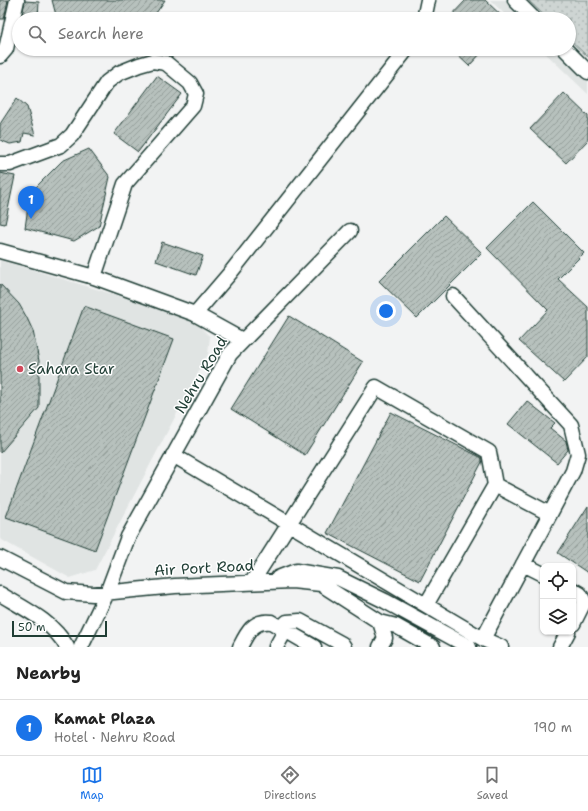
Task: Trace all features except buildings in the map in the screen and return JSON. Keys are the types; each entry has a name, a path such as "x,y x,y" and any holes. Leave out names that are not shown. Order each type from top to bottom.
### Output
{"street":[{"path":"14,12 17,0"},
{"path":"425,12 428,0"},
{"path":"515,0 527,12"},
{"path":"0,56 6,49 12,22"},
{"path":"195,314 236,266 401,56"},
{"path":"572,56 588,72"},
{"path":"0,164 10,164 61,145 72,135 107,82 119,73 153,61 166,62 190,83 196,94 193,106 124,184 94,277"},
{"path":"242,340 350,231"},
{"name":"Nehru Road","path":"0,252 94,277 195,314 242,340 230,354 128,537 107,593 81,647"},
{"path":"453,296 571,425 583,459 572,471 482,639"},
{"path":"252,582 376,387 489,452 495,485 426,605"},
{"path":"173,455 482,639 501,647"},
{"path":"495,485 550,514"},
{"name":"Air Port Road","path":"0,558 66,592 93,594 174,586 252,582 292,581 321,584 380,622 396,626 419,644 433,647"},
{"path":"523,564 540,572"},
{"path":"268,582 296,571 338,578 385,600 469,647"},
{"path":"576,592 580,594 584,602 576,618"},
{"path":"0,594 40,617 62,644"},
{"path":"276,647 288,622 300,621 342,644 344,647"},
{"path":"240,647 249,630 259,623 271,622 314,647"},
{"path":"380,622 385,638 380,647"},
{"path":"560,647 566,635"}],"shaded area":[{"path":"490,0 588,0 588,94 548,56 576,56 576,12 503,12"},
{"path":"528,0 588,0 588,57 576,46 576,12 541,12"},
{"path":"0,260 192,318 210,337 208,354 95,570 70,578 0,539"}],"place":[{"name":"Kamat Plaza","path":"31,219"},
{"name":"Sahara Star","path":"20,369"}]}
